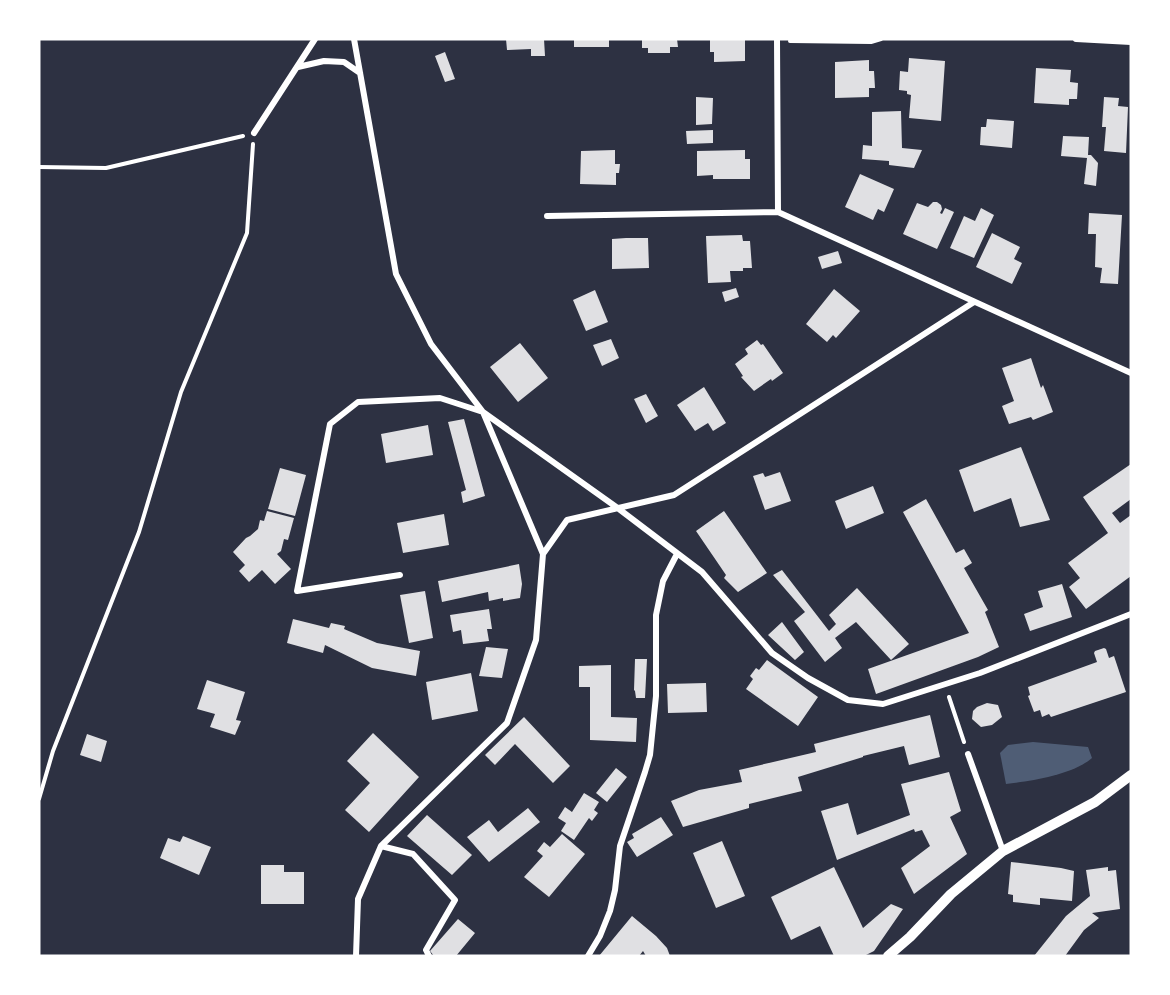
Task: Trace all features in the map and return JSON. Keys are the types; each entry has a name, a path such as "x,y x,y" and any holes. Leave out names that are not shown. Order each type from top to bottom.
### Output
{"street":[{"path":"254,133 315,39"},
{"path":"354,39 396,274 431,344 483,412 543,554 536,640 507,723 381,846 358,899 356,956"},
{"path":"1076,39 1131,42"},
{"path":"777,40 778,212"},
{"path":"297,67 324,61 344,62 360,73"},
{"path":"547,216 778,212 1131,374"},
{"path":"543,554 567,520 674,495 975,302"},
{"path":"400,575 297,591 330,424 358,402 440,398 483,412 619,509 702,572 772,653 808,678 848,700 883,704 980,673 1131,614"},
{"path":"588,956 600,936 609,911 615,890 620,846 650,755 656,696 656,615 663,581 677,554"},
{"path":"968,754 1003,851"},
{"path":"888,956 910,937 951,894 1003,851 1095,802 1131,775"},
{"path":"381,846 413,854 455,900 426,950 429,956"}],"path":[{"path":"777,40 871,42 881,39"},
{"path":"39,167 106,168 254,133 247,233 181,392 139,532 53,751 39,799"},
{"path":"945,684 968,754"}],"water":[{"path":"1033,742 1088,747 1092,758 1063,773 1006,784 1000,753 1008,745"}],"building":[{"path":"506,39 544,39 545,56 531,56 531,49 507,50"},
{"path":"574,39 609,39 609,47 574,47"},
{"path":"642,39 677,39 678,47 670,47 670,53 648,53 648,48 642,48"},
{"path":"710,39 745,39 745,61 714,62 714,52 710,52"},
{"path":"445,52 455,79 445,82 435,56"},
{"path":"909,58 945,61 941,121 909,118 911,95 907,94 907,91 899,90 900,71 908,72"},
{"path":"869,60 869,71 874,71 875,88 869,88 869,97 835,98 835,62"},
{"path":"1036,68 1071,70 1070,82 1078,83 1077,99 1069,99 1069,105 1034,103"},
{"path":"696,97 713,98 712,124 696,125"},
{"path":"1104,97 1119,98 1118,106 1128,107 1126,153 1104,151 1106,127 1102,127"},
{"path":"901,111 902,148 922,150 914,168 889,165 889,161 862,159 863,145 872,146 872,112"},
{"path":"987,119 1014,121 1012,148 980,145 981,127 986,127"},
{"path":"713,130 713,143 687,144 686,131"},
{"path":"1063,136 1089,137 1088,155 1091,155 1098,163 1096,186 1084,184 1087,158 1061,156"},
{"path":"615,150 615,164 620,164 619,173 616,173 616,185 580,184 581,151"},
{"path":"745,150 745,159 750,159 750,179 713,179 713,175 697,176 697,151"},
{"path":"860,174 894,189 884,212 878,209 873,220 845,207"},
{"path":"933,202 941,205 940,213 942,214 945,208 954,212 937,249 903,234 917,203 928,207"},
{"path":"981,208 994,215 974,258 950,248 964,216 975,221"},
{"path":"1089,213 1122,215 1118,284 1100,283 1102,268 1095,267 1096,234 1088,234"},
{"path":"992,233 1020,247 1014,259 1022,263 1012,284 976,267"},
{"path":"742,235 743,241 750,241 752,268 730,271 731,282 708,283 706,236"},
{"path":"648,238 649,268 612,269 612,239"},
{"path":"838,251 842,263 822,269 818,257"},
{"path":"736,288 739,297 725,302 722,292"},
{"path":"834,289 860,311 836,338 833,335 827,342 806,324"},
{"path":"595,290 608,322 586,331 573,300"},
{"path":"611,339 619,358 602,366 593,345"},
{"path":"757,340 761,345 763,344 783,373 754,391 741,377 743,376 735,364 748,354 745,349"},
{"path":"520,343 548,378 518,402 490,367"},
{"path":"1031,358 1041,388 1043,385 1053,412 1033,420 1031,417 1009,424 1002,406 1014,401 1002,368"},
{"path":"704,387 726,423 713,431 708,423 695,431 677,405"},
{"path":"646,394 658,416 646,423 634,399"},
{"path":"464,419 485,496 463,503 461,492 466,490 448,422"},
{"path":"428,425 433,455 386,463 381,434"},
{"path":"1021,447 1050,520 1020,527 1011,498 974,512 959,470"},
{"path":"1131,464 1131,499 1112,513 1120,523 1131,515 1131,576 1086,609 1069,587 1080,578 1068,563 1108,533 1083,497"},
{"path":"280,468 306,475 295,516 268,509"},
{"path":"780,472 791,501 765,510 753,476 763,473 765,477"},
{"path":"873,486 884,513 846,529 835,501"},
{"path":"926,499 956,553 964,549 972,563 964,568 988,610 985,612 999,647 978,657 876,694 868,669 969,633 903,512"},
{"path":"267,511 294,518 288,540 284,539 281,551 277,554 291,569 275,584 262,570 249,582 239,571 245,565 233,552 258,529 260,520 264,521"},
{"path":"724,511 767,573 738,592 724,578 726,575 696,531"},
{"path":"444,514 449,545 403,553 397,523"},
{"path":"519,564 522,584 520,598 489,601 488,592 442,602 438,581"},
{"path":"782,570 829,631 836,624 829,615 857,588 909,644 891,660 856,622 835,638 842,648 825,662 794,621 805,612 773,575"},
{"path":"1062,584 1072,617 1030,631 1024,614 1043,607 1038,591"},
{"path":"425,591 433,638 409,643 400,595"},
{"path":"489,609 492,629 487,629 489,641 463,644 461,630 453,632 450,615"},
{"path":"293,619 329,628 331,623 345,626 344,629 377,643 420,651 416,676 372,668 325,645 323,653 287,643"},
{"path":"782,622 804,652 795,660 768,635"},
{"path":"486,647 508,649 502,678 479,676"},
{"path":"1104,648 1109,658 1114,656 1126,692 1051,717 1049,714 1042,717 1040,710 1034,712 1028,696 1030,695 1028,687 1097,662 1095,651"},
{"path":"635,659 647,659 645,698 636,698"},
{"path":"767,660 818,697 798,726 746,689 753,679 750,676"},
{"path":"611,665 611,717 637,718 636,742 590,740 590,687 579,687 579,666"},
{"path":"471,673 478,711 432,720 426,682"},
{"path":"207,680 245,692 236,720 241,721 235,735 210,727 215,714 197,709"},
{"path":"706,683 707,712 668,713 667,684"},
{"path":"987,703 998,705 1002,717 992,725 981,727 972,719 973,711"},
{"path":"930,715 940,757 909,765 904,746 863,756 798,777 802,791 749,804 749,808 683,827 671,801 699,790 742,782 739,770 816,752 814,744"},
{"path":"524,717 570,766 553,783 515,744 495,765 485,755"},
{"path":"373,733 419,777 369,832 345,810 370,783 347,761"},
{"path":"87,734 107,741 101,762 80,755"},
{"path":"616,768 627,777 607,802 596,793"},
{"path":"949,772 961,811 950,817 967,854 914,894 901,868 930,846 922,830 915,832 914,829 837,860 821,811 848,803 857,835 910,815 901,784"},
{"path":"584,793 599,802 594,810 598,813 592,821 589,818 574,840 561,831 566,823 558,818 565,807 572,812"},
{"path":"528,808 540,822 489,862 467,837 489,820 498,832"},
{"path":"427,815 472,855 452,875 407,836"},
{"path":"661,817 673,835 637,857 627,842 634,838 632,834"},
{"path":"562,834 585,854 549,897 524,877 543,856 537,851 544,842 550,847"},
{"path":"183,836 211,847 199,875 160,858 168,838 180,842"},
{"path":"722,841 745,896 716,908 693,853"},
{"path":"1011,862 1074,871 1072,901 1040,898 1040,905 1013,902 1013,895 1008,894"},
{"path":"261,865 284,865 284,872 304,872 304,904 261,904"},
{"path":"834,867 863,928 891,904 903,909 874,951 864,956 834,956 820,926 791,940 771,897"},
{"path":"1108,867 1108,871 1116,870 1120,909 1092,913 1099,918 1084,930 1065,956 1034,956 1066,916 1090,896 1086,870"},
{"path":"632,916 656,936 667,948 670,956 646,956 643,951 639,956 599,956"},
{"path":"458,919 475,933 456,956 434,956 430,951"}]}
